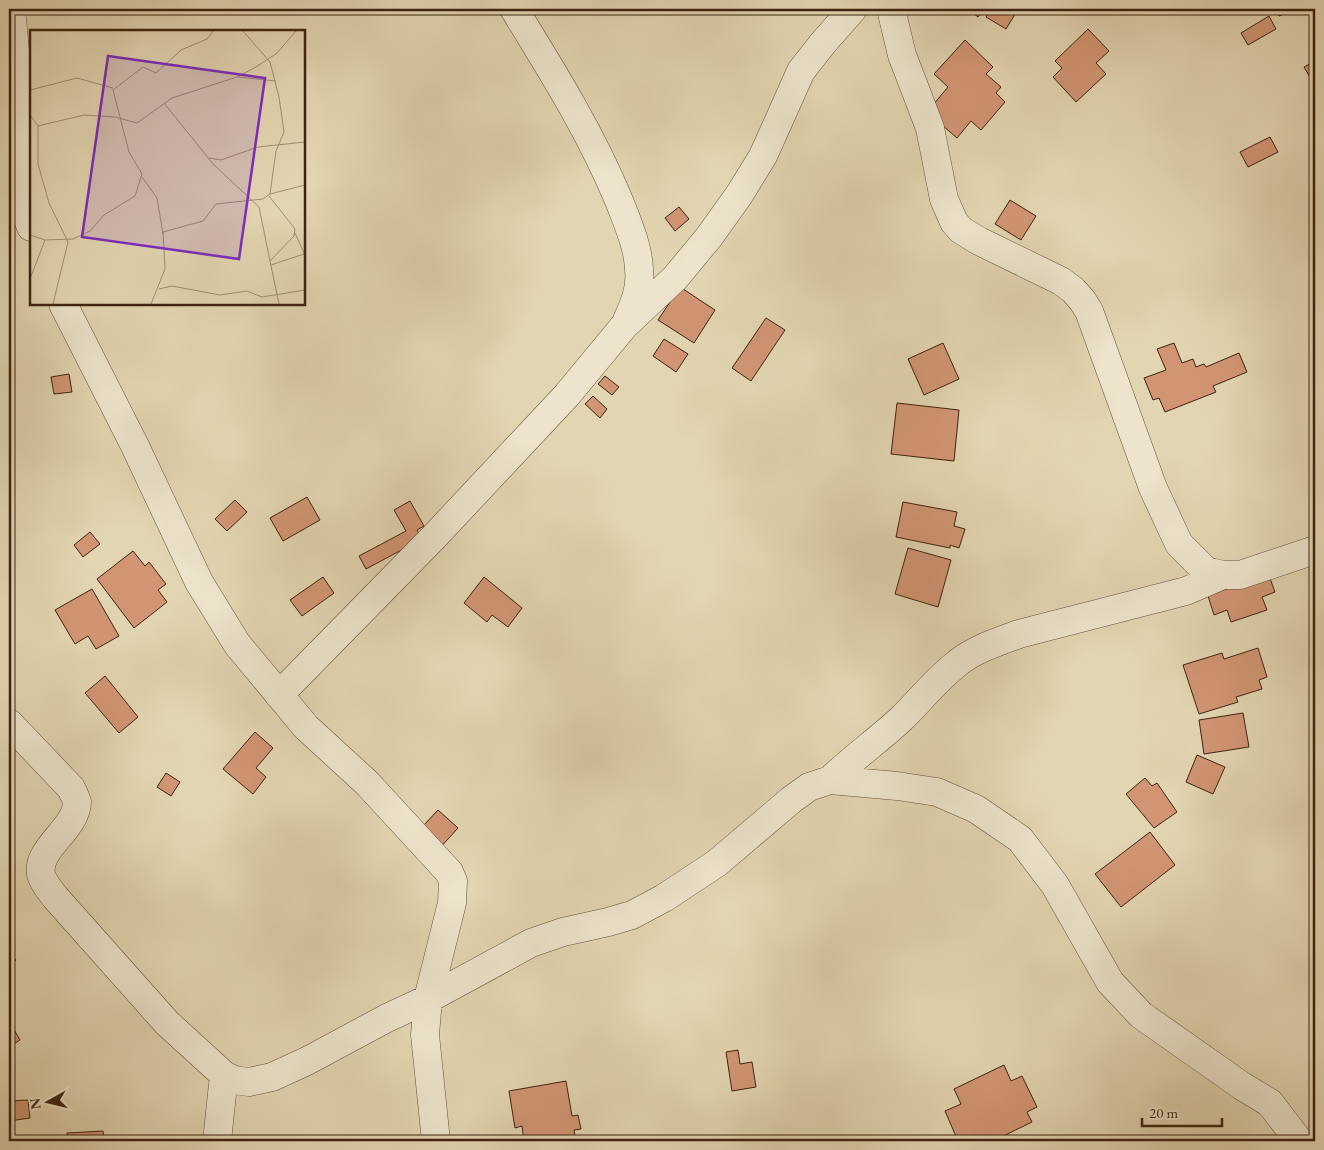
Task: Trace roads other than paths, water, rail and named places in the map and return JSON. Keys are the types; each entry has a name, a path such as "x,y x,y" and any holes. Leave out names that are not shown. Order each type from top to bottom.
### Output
{"street":[{"path":"11,9 20,119 14,190 30,225"},
{"path":"514,9 573,105 612,185 631,232 639,267 639,285 636,301 624,326"},
{"path":"279,695 433,538 566,395 624,326 675,278 709,237 763,156 801,71 853,9"},
{"path":"891,9 902,55 930,128 944,199 954,222 961,230 979,241 1061,282 1074,290 1082,300 1089,311 1105,352 1153,488 1179,544 1206,571 1222,575 1240,575 1315,550"},
{"path":"64,305 135,446 199,582 237,644 306,727 368,784 449,872 453,881 452,903 428,999 425,1035 436,1141"},
{"path":"830,780 900,720 953,666 968,656 1019,634 1186,592 1222,575"},
{"path":"9,723 71,788 77,802 74,815 42,860 40,873 44,882 55,897 167,1022 224,1075 234,1080 249,1082 272,1077 307,1061 387,1018 428,999 531,943 563,932 632,915 664,898 716,864 809,787 830,780 897,786 937,792 976,809 1020,839 1055,885 1110,982 1141,1015 1242,1086 1270,1103 1299,1141"},
{"path":"217,1141 224,1075"}]}
